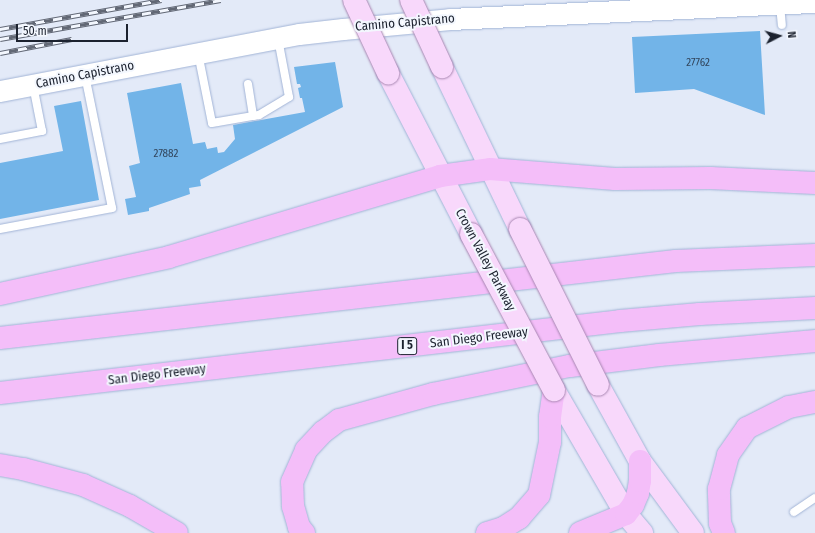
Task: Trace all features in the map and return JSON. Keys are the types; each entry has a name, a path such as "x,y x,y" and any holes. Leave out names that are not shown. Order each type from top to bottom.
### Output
{"highway":[{"path":"0,294 169,257 440,176 490,170 615,179 710,178 815,183"},
{"path":"0,338 668,262 815,254"},
{"name":"San Diego Freeway","path":"0,393 620,321 700,314 815,308"},
{"path":"304,533 299,527 293,506 292,482 306,450 323,432 339,420 433,394 570,366 659,355 815,341"},
{"path":"487,533 503,528 519,518 539,495 550,442 550,417 554,390"},
{"path":"724,533 720,523 719,489 728,455 747,428 789,407 815,402"},
{"path":"580,533 626,514 633,506 638,494 640,481 640,461"},
{"path":"0,465 23,469 83,485 130,506 177,533"}],"main road":[{"name":"Crown Valley Parkway","path":"354,0 388,73 440,176 554,390 626,514 642,533"},
{"path":"411,0 490,170 598,385 640,461 693,533"}],"street":[{"name":"Camino Capistrano","path":"0,91 278,38 343,29 450,19 815,2"}],"lane":[{"path":"780,3 782,25"},
{"path":"198,54 212,123 259,115 289,97 278,38"},
{"path":"0,229 112,208 85,75"},
{"path":"248,84 253,116"},
{"path":"0,139 42,131 33,85"},
{"path":"794,512 815,498"}],"building":[{"path":"760,31 765,115 694,89 635,93 632,37"},
{"path":"335,62 343,107 200,180 201,186 189,188 190,194 149,208 149,211 128,215 125,199 136,197 129,166 140,163 127,93 181,83 193,144 205,142 207,149 217,147 218,153 224,152 235,139 233,125 305,112 298,88 301,87 300,84 297,84 294,67"},
{"path":"81,101 99,200 0,219 0,163 63,151 54,106"}],"railway":[{"path":"0,29 161,0"},
{"path":"0,39 221,0"},
{"path":"0,53 72,39"}]}
